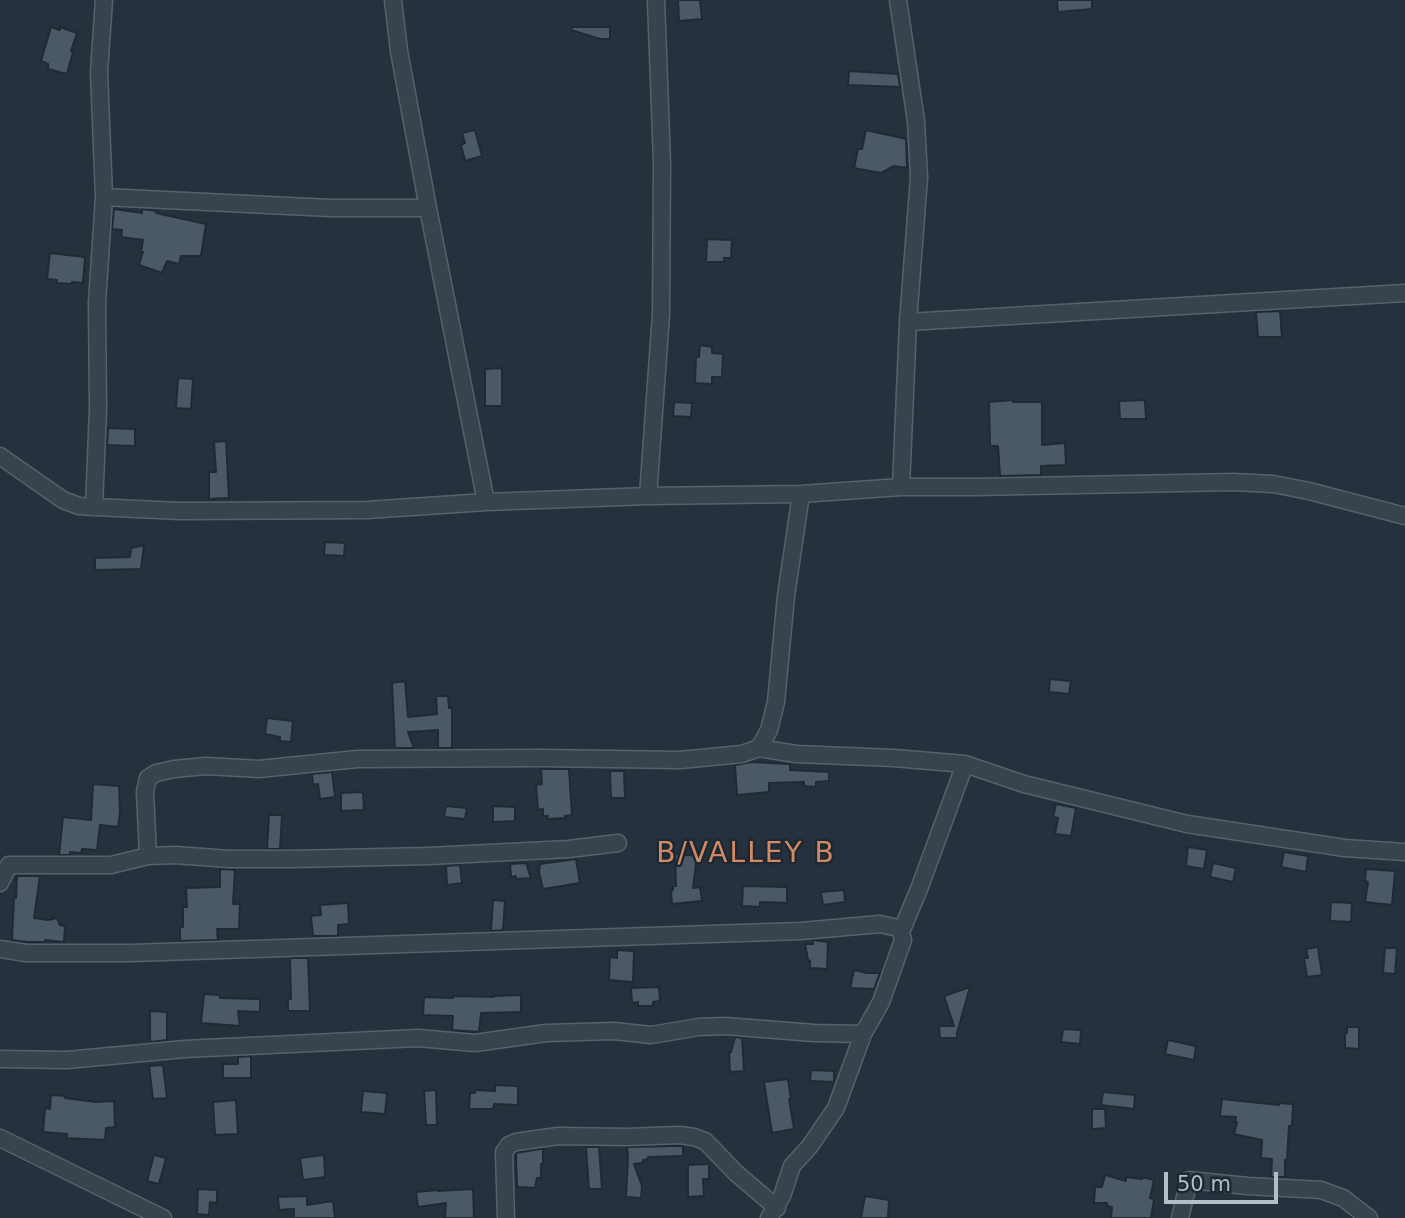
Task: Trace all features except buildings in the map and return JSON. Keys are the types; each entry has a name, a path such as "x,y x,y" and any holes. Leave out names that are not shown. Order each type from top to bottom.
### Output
{"street":[{"path":"94,507 98,409 97,303 104,197 99,72 104,0"},
{"path":"393,0 399,51 428,208 486,502"},
{"path":"648,496 661,314 662,163 656,0"},
{"path":"898,0 916,121 919,177 908,322 901,487"},
{"path":"104,197 330,208 428,208"},
{"path":"908,322 1405,293"},
{"path":"0,456 63,500 79,506 180,511 367,510 486,502 801,494 901,487 1233,482 1273,484 1309,491 1405,516"},
{"path":"758,748 769,730 776,702 786,596 801,494"},
{"path":"148,856 145,792 148,778 174,768 206,766 259,769 357,759 680,760 742,754 758,748 796,754 965,764 1024,784 1187,824 1345,848 1405,852"},
{"path":"901,932 965,764"},
{"path":"0,883 5,862 111,865 148,856 175,855 229,859 429,856 569,849 618,843"},
{"path":"0,949 26,953 131,953 801,931 880,924 898,928 901,932 903,940 881,1002 863,1034 836,1108 810,1146 792,1166 787,1184 773,1213 705,1141 694,1137 558,1136 516,1142 509,1145 504,1152 506,1218"},
{"path":"0,1059 67,1060 185,1049 418,1038 475,1043 546,1033 614,1031 652,1035 699,1027 726,1026 863,1034"},
{"path":"0,1138 163,1218"},
{"path":"1180,1218 1189,1180 1321,1191 1343,1198 1369,1218"}],"district":[{"name":"B/VALLEY B","path":"746,855"}]}
